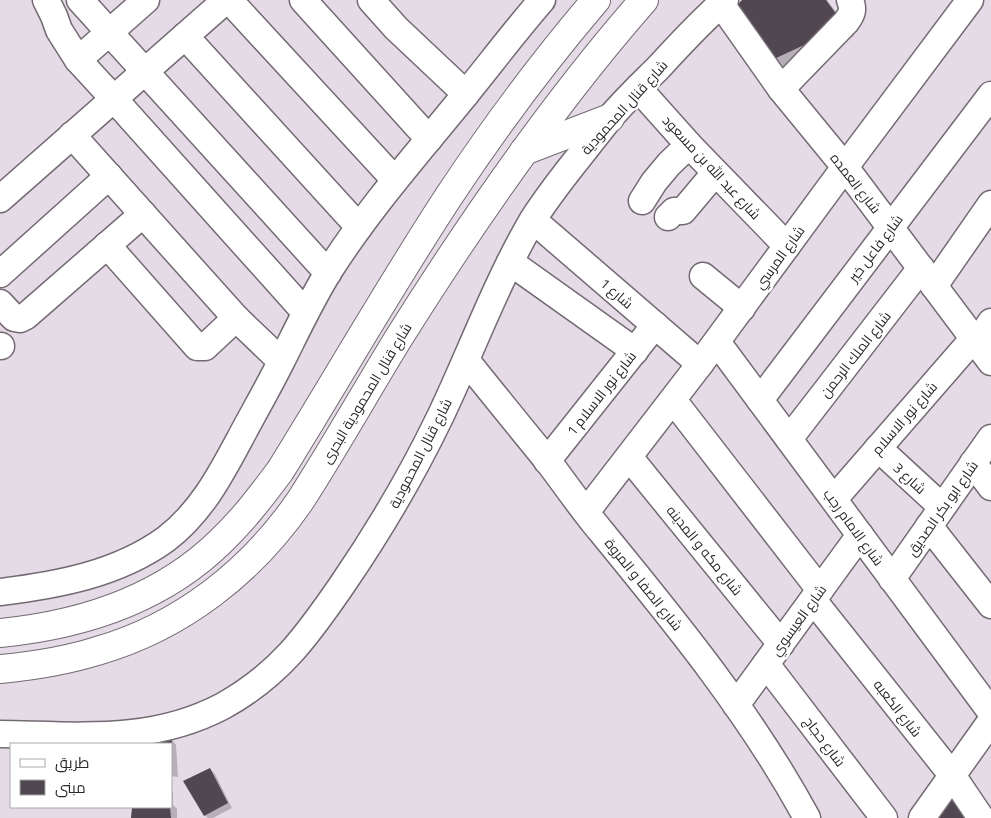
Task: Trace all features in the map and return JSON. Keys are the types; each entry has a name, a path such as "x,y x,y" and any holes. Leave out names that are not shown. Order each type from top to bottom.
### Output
{"main road":[{"path":"0,633 30,630 99,614 152,592 199,560 240,521 261,497 280,470 450,195 519,96 596,0"},
{"name":"شارع قنال المحمودية البحرى","path":"0,669 77,657 118,644 168,622 205,599 226,583 277,533 300,501 453,253 567,92 644,0"},
{"path":"524,152 610,118"}],"street":[{"path":"80,0 328,274"},
{"path":"78,60 146,0"},
{"path":"0,199 226,0"},
{"path":"230,0 395,180"},
{"path":"303,0 429,139"},
{"path":"0,592 51,585 80,578 129,561 148,551 166,538 198,508 224,468 305,312 359,227 542,0"},
{"path":"781,89 846,22 851,15 852,6 850,0"},
{"name":"شارع المرسي","path":"586,512 717,342 970,0"},
{"path":"375,2 396,28 466,94"},
{"name":"شارع العمده","path":"723,2 781,89 845,167 928,277 983,341"},
{"name":"شارع قنال المحمودية","path":"0,734 111,736 156,730 179,724 221,707 243,694 282,663 315,624 351,573 413,471 440,418 510,262 533,220 554,188 610,118 723,2"},
{"path":"57,5 59,30 78,60 305,312"},
{"path":"185,36 359,227"},
{"name":"شارع عبد الله بن مسعود","path":"638,88 688,145 787,246"},
{"name":"شارع فاعل خير","path":"760,400 991,95"},
{"path":"72,135 236,318 281,361"},
{"path":"642,201 654,182 688,145"},
{"path":"668,217 674,211 683,211 715,173"},
{"path":"0,274 109,176"},
{"name":"شارع الملك الرحمن","path":"789,440 991,204"},
{"path":"7,310 20,319 26,316 142,214"},
{"name":"شارع 1","path":"533,220 700,364"},
{"path":"107,245 197,347 205,347 236,318"},
{"path":"510,262 635,351"},
{"path":"703,276 742,308"},
{"name":"شارع نور الاسلام 1","path":"547,461 654,325"},
{"name":"شارع نور الاسلام","path":"834,499 878,448 983,341"},
{"name":"شارع الامام رجب","path":"717,342 991,712"},
{"name":"شارع الصفا و المروة","path":"466,360 683,632 767,750 807,818"},
{"name":"شارع الكعبه","path":"673,400 952,776 980,818"},
{"name":"شارع ابو بكر الصديق","path":"892,579 991,438"},
{"name":"شارع 3","path":"878,448 936,517 991,605"},
{"name":"شارع مكه و المدينه","path":"629,457 773,654"},
{"path":"973,464 991,487"},
{"name":"شارع العيسوي","path":"736,704 860,535"},
{"name":"شارع حجاج","path":"773,654 884,818"},
{"path":"922,818 991,721"}],"building":[{"path":"742,0 826,0 845,26 774,59 731,11"},
{"path":"172,739 172,743 140,743"},
{"path":"210,768 228,803 204,816 183,781"},
{"path":"948,790 966,818 923,818"},
{"path":"132,808 170,808 171,818 131,818"}]}
